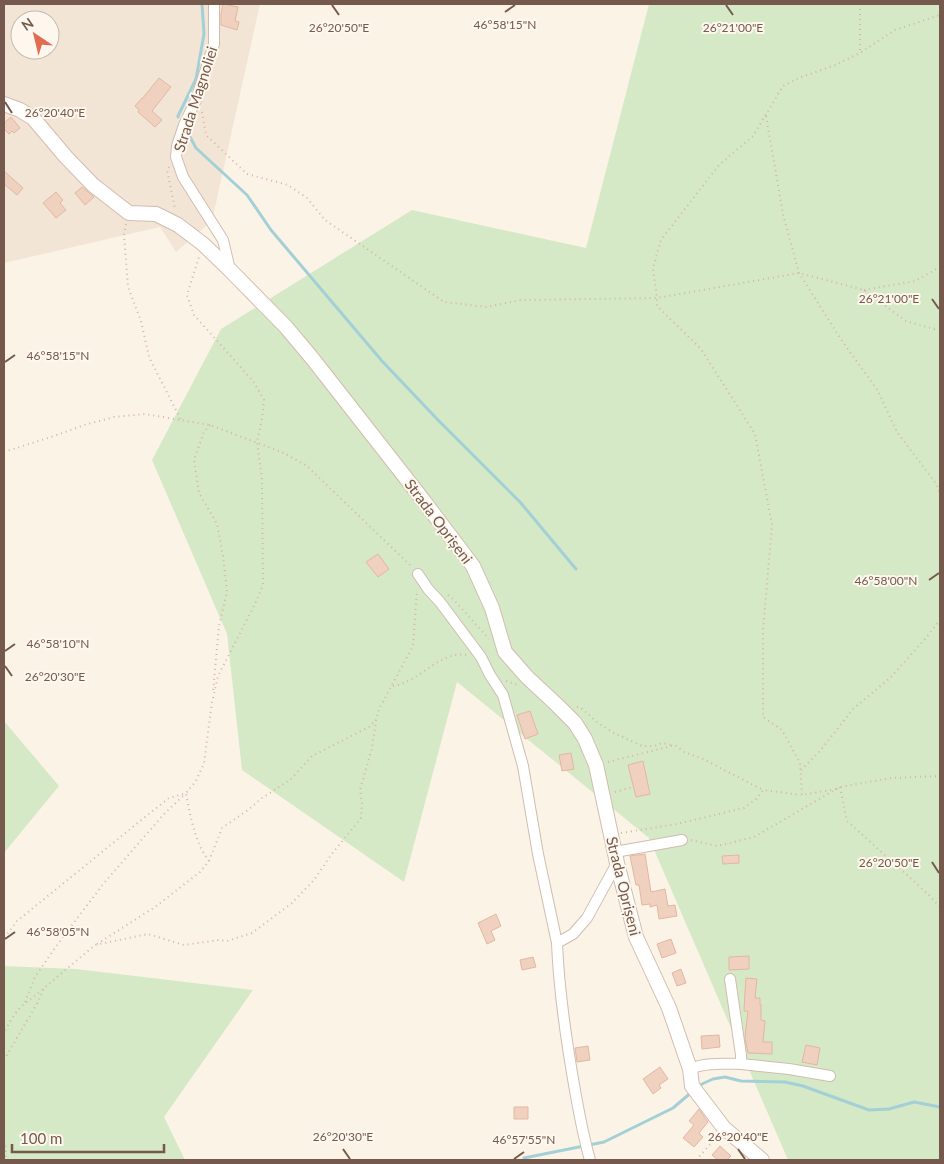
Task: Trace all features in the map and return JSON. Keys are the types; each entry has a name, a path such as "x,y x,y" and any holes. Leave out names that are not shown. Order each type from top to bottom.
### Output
{"street":[{"name":"Strada Magnoliei","path":"214,4 214,44 199,93 184,125 177,146 176,157 183,177 223,240 230,270"},
{"path":"4,104 20,110 33,118 72,164 93,185 128,213"},
{"name":"Strada Oprișeni","path":"128,213 156,214 178,225 203,244 286,326 473,566 492,608 505,652 527,677 575,722 585,739 596,765 616,858 636,937 669,1008 690,1069 695,1090 724,1128 762,1160"},
{"path":"418,574 481,657 503,695 523,766 538,854 557,943 558,968 570,1063 590,1160"},
{"path":"557,943 574,934 587,918 616,858 682,840"},
{"path":"730,979 741,1064"},
{"path":"690,1069 719,1064 741,1064 830,1076"}],"path":[{"path":"860,4 860,53"},
{"path":"802,795 800,763 782,730 763,717 763,630 772,525 754,434 701,349 657,306 653,268 661,240 719,165 753,136 783,86 860,53 895,30 940,15"},
{"path":"199,93 206,135 247,174 288,186 301,194 307,198 325,220 444,302 487,307 520,300 657,298 799,273 864,290 906,321 934,329 940,328"},
{"path":"766,116 783,214 799,273 842,341 878,391 898,432 937,485 940,495"},
{"path":"176,157 168,170 178,225"},
{"path":"128,213 124,235 128,287 141,321 149,356 182,420"},
{"path":"203,244 186,295 194,315 253,381 264,400 257,442 262,479 262,585 254,606 218,676 212,702"},
{"path":"864,290 915,282 940,267"},
{"path":"4,452 84,425 114,418 145,414 210,425 284,453 307,466 418,574 413,646 376,720 372,748 360,790 362,818 331,855 314,880 292,903 252,933 228,941 219,940 184,946 148,934 95,945"},
{"path":"4,1035 6,1027 24,1003 35,977 57,946 104,883 164,814 196,781 204,763 219,626 227,592 217,524 199,494 194,460 204,432 210,425"},
{"path":"447,594 490,640"},
{"path":"800,771 820,751 853,709 890,678 925,640 940,620"},
{"path":"393,686 402,684 424,672 442,659 460,653 481,657"},
{"path":"504,680 518,685"},
{"path":"557,704 580,707 612,732 642,746 654,746 662,743 675,745 684,752 703,759 762,790 802,795 836,789"},
{"path":"24,1003 95,945 155,907 200,872 209,861 222,828 291,779 312,756 369,727 376,720"},
{"path":"596,765 675,745"},
{"path":"682,840 692,840 717,846 754,838 840,787 892,778 940,776"},
{"path":"603,795 634,787"},
{"path":"840,787 847,820 940,907"},
{"path":"612,834 677,824 744,808 756,799 762,790"},
{"path":"186,793 192,823 204,855 209,861"},
{"path":"4,942 17,921 169,798 186,793"},
{"path":"4,1060 45,987"},
{"path":"696,1160 724,1128"},
{"path":"4,1141 6,1160"}],"shaded area":[{"path":"4,4 260,4 212,221 176,252 160,227 4,263"}],"green space":[{"path":"649,4 940,4 940,1160 788,1160 649,838 457,682 404,882 242,770 227,634 152,460 221,329 412,210 586,248"},
{"path":"4,721 59,786 4,853"},
{"path":"4,966 76,969 253,990 164,1117 185,1160 4,1160"}],"building":[{"path":"223,4 238,7 235,21 239,22 237,30 221,25"},
{"path":"159,78 171,87 152,111 162,120 155,127 138,112 139,110 135,106"},
{"path":"11,117 20,128 14,133 12,131 9,134 4,129 4,123"},
{"path":"4,171 23,188 17,195 4,184"},
{"path":"82,187 94,197 85,205 75,193"},
{"path":"56,192 63,200 60,203 66,210 56,218 43,203"},
{"path":"378,554 389,569 378,577 366,562"},
{"path":"530,711 538,734 525,739 517,715"},
{"path":"571,753 574,769 562,771 559,755"},
{"path":"643,761 650,794 636,797 628,765"},
{"path":"645,854 651,892 665,889 668,906 675,905 677,916 659,919 657,905 650,907 650,904 642,905 639,885 636,885 630,856"},
{"path":"739,855 739,863 723,864 722,856"},
{"path":"496,914 501,926 491,931 495,940 487,944 478,923"},
{"path":"671,939 676,953 662,958 657,944"},
{"path":"749,956 749,969 729,970 729,957"},
{"path":"533,957 536,967 522,970 520,960"},
{"path":"681,969 686,983 677,986 672,973"},
{"path":"746,978 757,979 755,998 760,998 761,1020 765,1021 763,1042 772,1042 772,1054 748,1053 745,1038 748,1011 744,1011"},
{"path":"719,1035 720,1047 702,1049 701,1036"},
{"path":"806,1045 820,1048 817,1065 802,1062"},
{"path":"588,1046 590,1060 577,1062 575,1048"},
{"path":"660,1067 668,1079 659,1085 661,1088 653,1094 643,1079"},
{"path":"514,1107 528,1107 528,1119 514,1119"},
{"path":"699,1109 708,1122 699,1133 703,1137 694,1147 683,1138 694,1125 689,1121"},
{"path":"720,1146 731,1156 727,1160 718,1160 712,1155"}],"waterway":[{"path":"178,117 196,79 204,34 202,4"},
{"path":"189,135 196,148 247,195 271,230 382,361 520,502 576,569"},
{"path":"698,1087 713,1079 725,1077 741,1081 785,1082 803,1086 869,1110 889,1109 914,1102 940,1107"},
{"path":"524,1158 604,1142 673,1108 693,1091"}]}
